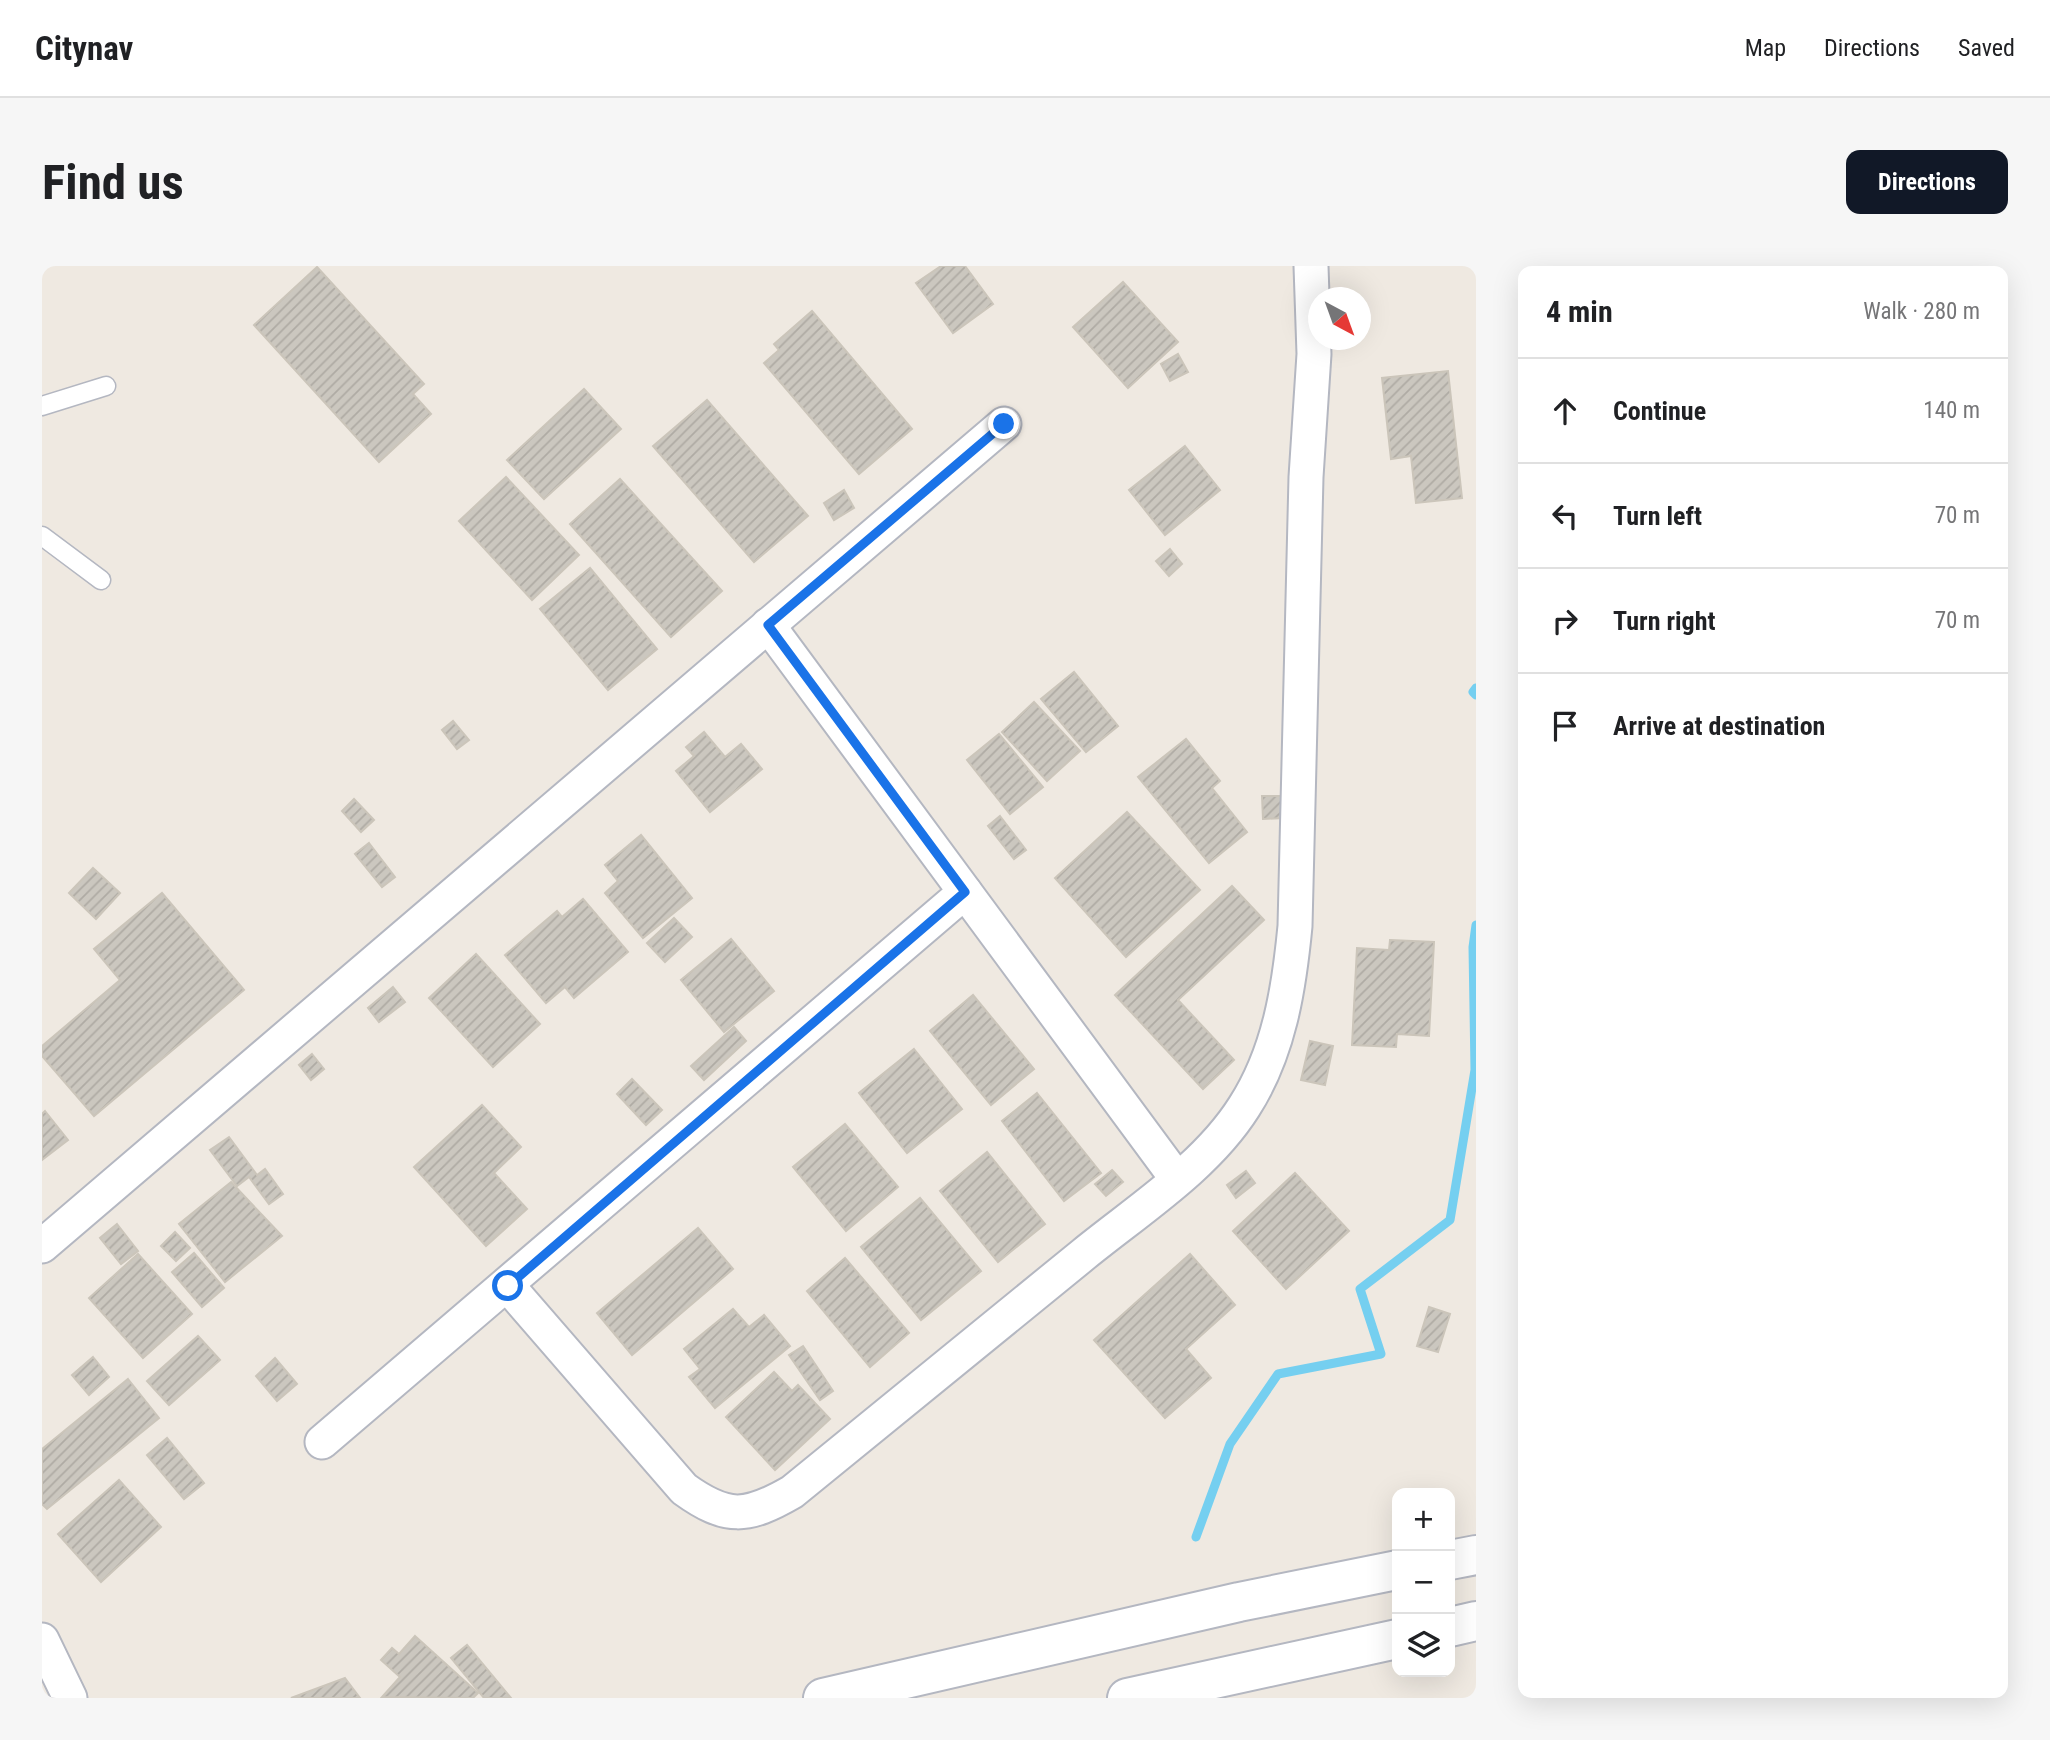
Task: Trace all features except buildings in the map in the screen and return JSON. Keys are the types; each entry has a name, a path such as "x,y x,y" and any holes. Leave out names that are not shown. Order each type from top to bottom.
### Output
{"main road":[{"path":"1455,1559 1476,1555"},
{"path":"823,1698 1226,1605 1392,1571"},
{"path":"1455,1626 1476,1621"},
{"path":"1127,1698 1392,1640"}],"street":[{"path":"508,1286 684,1489 708,1506 734,1514 763,1508 792,1492 1177,1179 1242,1110 1255,1090 1274,1044 1289,985 1295,926 1306,477 1314,354 1311,266"},
{"path":"42,1246 1004,424"},
{"path":"768,625 1177,1179"},
{"path":"322,1442 508,1286 965,892"},
{"path":"42,1640 70,1698"}],"lane":[{"path":"42,406 106,386"},
{"path":"42,536 101,580"}],"waterway":[{"path":"1476,688 1473,692 1476,695"},
{"path":"1196,1537 1230,1444 1278,1374 1381,1354 1360,1289 1450,1220 1475,1070 1473,947 1476,925"}],"route":[{"path":"508,1286 965,892 768,625 1004,424"}]}
